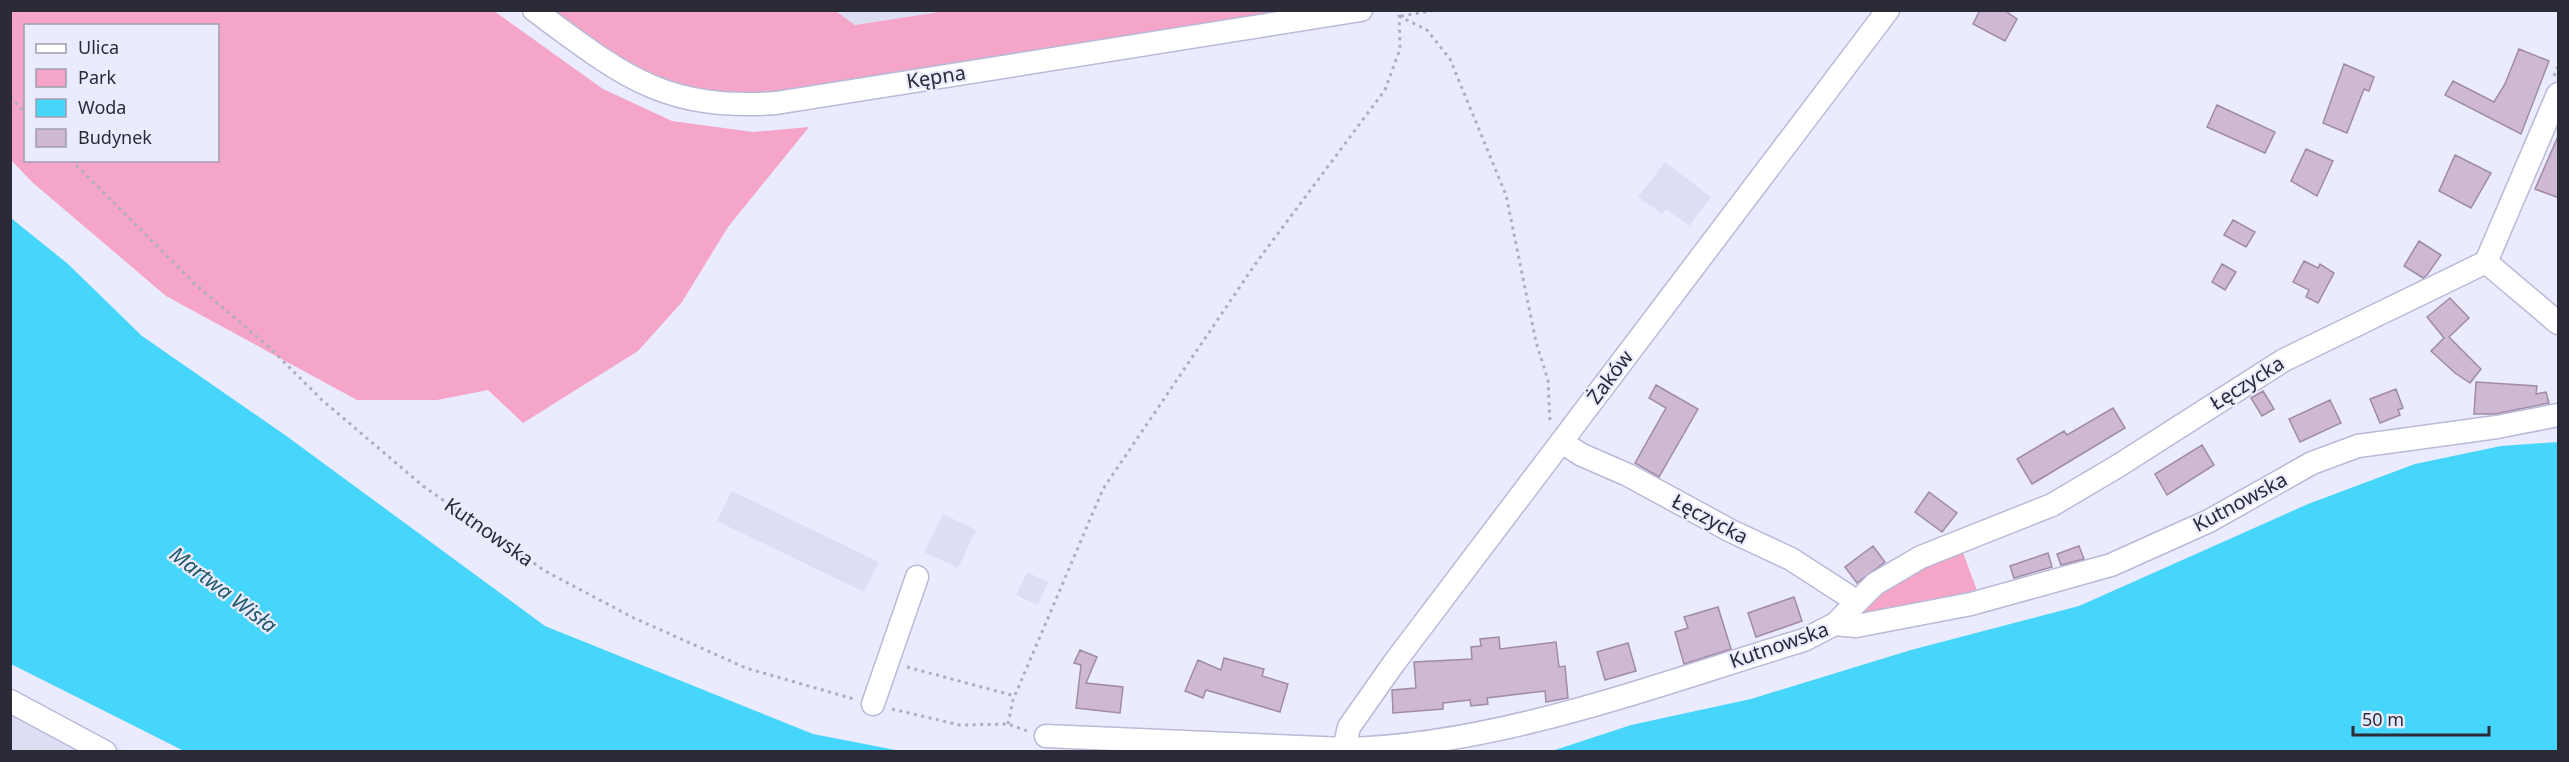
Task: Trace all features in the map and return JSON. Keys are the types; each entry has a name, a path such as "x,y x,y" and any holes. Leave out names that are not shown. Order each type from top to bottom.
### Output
{"street":[{"name":"Kępna","path":"534,10 601,59 638,81 678,97 709,104 744,105 776,103 1361,10"},
{"name":"Żaków","path":"1344,748 1349,727 1356,715 1888,10"},
{"path":"2555,89 2486,262 2559,323"},
{"name":"Łęczycka","path":"1835,624 1875,585 1921,557 2052,505 2118,466 2284,360 2486,262"},
{"name":"Kutnowska","path":"1046,736 1376,748 1497,730 1804,640 1835,624 1856,626 1971,604 2111,565 2209,521 2312,463 2358,446 2559,416"},
{"name":"Łęczycka","path":"1561,442 1582,455 1628,475 1731,531 1791,559 1856,602"},
{"path":"873,704 917,576"},
{"path":"10,701 105,752"}],"path":[{"path":"887,663 1015,696 1102,489 1256,263 1385,90 1400,49 1399,10"},
{"path":"1399,16 1437,10"},
{"path":"1399,16 1427,30 1450,59 1506,195 1534,333 1548,380 1552,431 1561,442"},
{"path":"2555,89 2559,66"},
{"path":"10,98 24,111"},
{"name":"Kutnowska","path":"73,162 195,284 271,349 322,400 423,486 545,571 634,618 746,668 873,704 960,725 1008,724 1015,696"}],"shaded area":[{"path":"834,11 953,11 855,25"},
{"path":"1665,162 1711,197 1689,226 1666,209 1662,214 1638,197"},
{"path":"732,491 879,562 864,592 717,521"},
{"path":"943,514 976,530 958,568 924,552"},
{"path":"1027,572 1048,582 1038,605 1016,595"},
{"path":"11,690 124,751 11,751"}],"green space":[{"path":"11,10 494,11 603,89 672,121 753,132 809,127 728,227 682,302 638,351 523,423 488,390 437,400 357,400 166,296 32,182 11,160"},
{"path":"834,10 855,25 953,10 1287,11 763,94 728,94 676,85 643,72 618,58 553,11"},
{"path":"1962,550 1978,593 1859,621 1855,609 1918,569"}],"water":[{"name":"Martwa Wisła","path":"11,218 68,264 142,336 285,435 545,626 813,734 901,751 184,751 11,664"},
{"path":"2558,442 2558,751 1552,751 1631,725 1751,699 1911,650 2079,606 2308,504 2415,464 2501,446"}],"building":[{"path":"1980,10 2004,10 2017,19 2005,41 1973,24"},
{"path":"2519,49 2549,61 2521,134 2445,95 2453,81 2494,102 2505,84"},
{"path":"2344,64 2374,77 2369,91 2364,89 2347,133 2323,123"},
{"path":"2217,105 2275,132 2265,153 2207,127"},
{"path":"2559,134 2559,198 2535,189"},
{"path":"2306,149 2333,161 2317,196 2291,181"},
{"path":"2455,155 2491,173 2471,208 2439,191"},
{"path":"2233,220 2255,232 2246,247 2224,235"},
{"path":"2419,241 2441,255 2423,278 2404,266"},
{"path":"2304,261 2318,268 2320,264 2334,273 2318,303 2306,297 2309,290 2293,282"},
{"path":"2222,264 2236,272 2225,290 2212,282"},
{"path":"2450,298 2469,318 2449,337 2481,369 2470,383 2431,351 2444,338 2427,317"},
{"path":"2476,382 2537,386 2536,394 2546,392 2549,403 2495,414 2474,414"},
{"path":"1656,385 1698,409 1659,477 1635,463 1666,408 1649,398"},
{"path":"2396,389 2403,408 2398,410 2400,415 2380,423 2370,399"},
{"path":"2263,391 2274,409 2262,416 2251,398"},
{"path":"2330,400 2341,423 2300,442 2289,419"},
{"path":"2113,408 2125,428 2032,484 2017,459 2064,431 2067,435"},
{"path":"2202,445 2214,465 2167,495 2155,474"},
{"path":"1929,492 1957,513 1942,532 1915,512"},
{"path":"1873,546 1885,562 1857,583 1845,567"},
{"path":"2079,546 2084,559 2061,565 2057,554"},
{"path":"2048,553 2052,567 2014,578 2010,566"},
{"path":"1794,597 1802,621 1756,637 1748,613"},
{"path":"1718,607 1731,649 1684,664 1675,632 1688,628 1684,617"},
{"path":"1499,637 1500,649 1556,642 1559,667 1565,666 1568,698 1546,702 1545,691 1487,698 1488,704 1471,706 1470,700 1443,703 1443,709 1393,713 1392,690 1416,688 1414,662 1472,659 1471,647 1481,646 1480,639"},
{"path":"1628,643 1636,671 1605,680 1597,652"},
{"path":"1080,650 1097,657 1086,683 1123,687 1120,713 1076,708 1081,665 1074,663"},
{"path":"1224,658 1264,669 1262,676 1288,684 1280,712 1206,690 1203,698 1185,691 1198,660 1221,670"}]}
